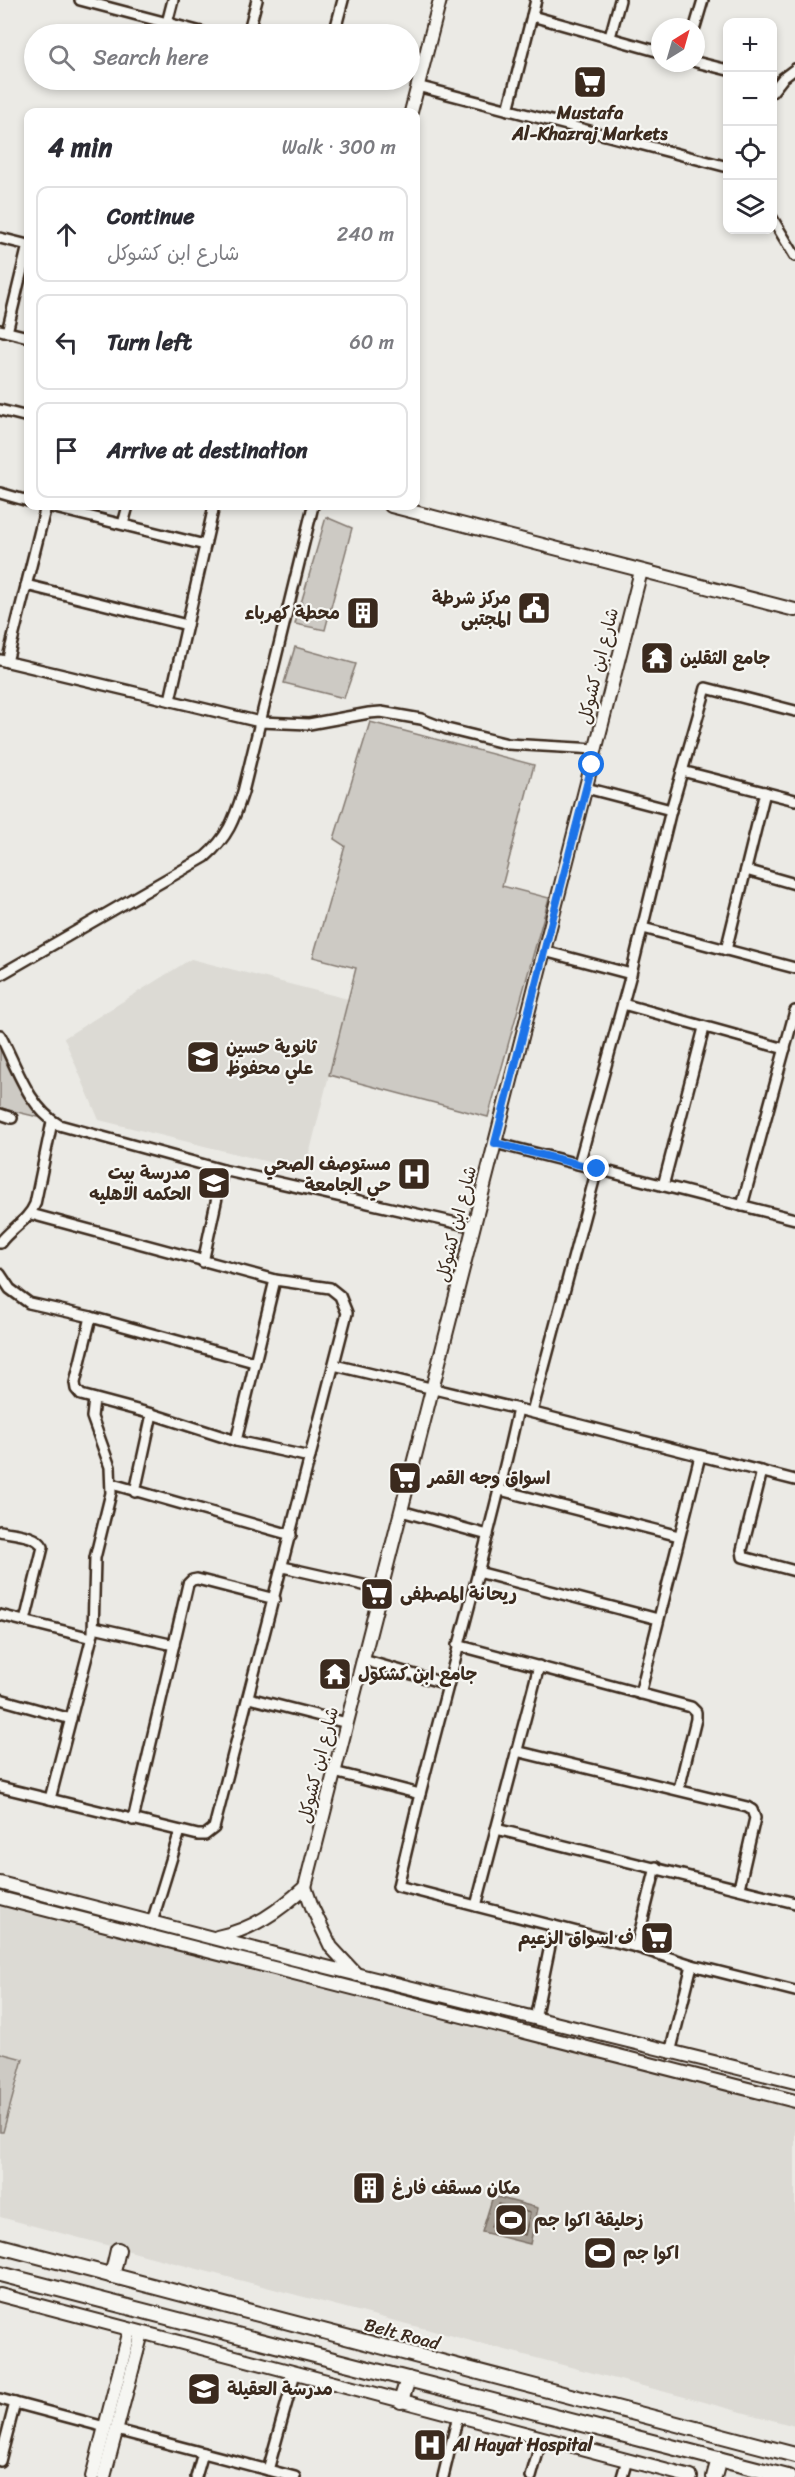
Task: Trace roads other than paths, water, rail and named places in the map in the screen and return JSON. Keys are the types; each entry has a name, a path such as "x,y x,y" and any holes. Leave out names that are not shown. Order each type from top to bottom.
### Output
{"main road":[{"name":"Belt Road","path":"0,2246 795,2456"},
{"path":"112,2276 118,2250"},
{"path":"0,2274 788,2477"},
{"path":"245,2336 252,2336 259,2327 256,2317 250,2313"},
{"path":"291,2348 285,2344 283,2334 286,2328 297,2325"},
{"path":"401,2401 408,2379"},
{"path":"714,2477 719,2459"}],"street":[{"path":"80,0 171,24"},
{"path":"167,23 173,0"},
{"path":"251,24 257,0"},
{"path":"337,24 343,0"},
{"path":"420,75 440,0"},
{"path":"508,110 536,0"},
{"path":"610,38 620,0"},
{"path":"698,18 703,0"},
{"path":"532,16 651,49"},
{"path":"705,64 723,69"},
{"path":"777,84 795,69"},
{"path":"420,87 723,166"},
{"path":"412,108 416,90"},
{"path":"777,226 795,256"},
{"path":"0,238 24,244"},
{"path":"24,259 3,331 24,336"},
{"path":"0,410 24,416"},
{"path":"0,493 24,500"},
{"path":"45,510 4,661 260,722 309,724 369,712 381,712 421,719 447,729 508,744 596,749"},
{"path":"63,510 205,545"},
{"path":"123,524 127,510"},
{"path":"170,700 213,510"},
{"path":"0,975 205,857 219,845 236,815 312,510"},
{"path":"406,510 795,610"},
{"name":"شارع ابن كشوكل","path":"305,1887 641,571"},
{"path":"26,585 187,626"},
{"path":"579,1164 632,974 671,810 706,688 795,711"},
{"path":"682,771 795,800"},
{"path":"586,788 671,810"},
{"path":"726,950 765,792"},
{"path":"746,870 795,884"},
{"path":"643,928 795,968"},
{"path":"544,951 632,974"},
{"path":"623,1004 785,1049"},
{"path":"742,1206 795,1011"},
{"path":"663,1186 704,1028"},
{"path":"0,1035 36,1105 52,1122 223,1170 474,1227"},
{"path":"0,1114 12,1118"},
{"path":"0,1243 9,1231 31,1215 52,1122"},
{"path":"495,1143 795,1219"},
{"path":"532,1412 597,1169"},
{"path":"203,1262 223,1170"},
{"path":"0,1787 202,1836 214,1828 275,1599 347,1313 340,1296 324,1286 275,1280 31,1215"},
{"path":"0,1274 10,1289 28,1303 91,1317 254,1362"},
{"path":"237,1441 275,1280"},
{"path":"91,1317 75,1386 81,1395 152,1414 237,1441 310,1457"},
{"path":"334,1365 532,1412 795,1480"},
{"path":"50,1799 94,1628 95,1558 112,1484 110,1467 92,1417 94,1399"},
{"path":"518,1409 500,1490 447,1684 398,1886 636,1947 692,1965 795,1991"},
{"path":"135,1492 152,1414"},
{"path":"640,1694 700,1456"},
{"path":"762,1472 742,1550 743,1557 795,1571"},
{"path":"112,1484 291,1535"},
{"path":"500,1490 680,1536"},
{"path":"401,1511 488,1534"},
{"path":"0,1531 34,1538 43,1547 25,1621"},
{"path":"283,1567 381,1589"},
{"path":"478,1572 658,1619"},
{"path":"134,1820 188,1584 197,1579 275,1599"},
{"path":"0,1615 92,1638"},
{"path":"94,1628 174,1645"},
{"path":"458,1645 691,1707 696,1712 696,1719 679,1790"},
{"path":"363,1660 447,1684"},
{"path":"476,1906 539,1666"},
{"path":"249,1698 347,1723"},
{"path":"0,1699 71,1719"},
{"path":"516,1751 752,1810 755,1818 739,1888"},
{"path":"334,1772 420,1794"},
{"path":"496,1828 795,1903"},
{"path":"153,1922 180,1831"},
{"path":"636,1947 656,1867"},
{"path":"0,1883 357,1975 795,2082"},
{"path":"212,1938 249,1928 286,1905 305,1887 331,1947 357,1975"},
{"path":"38,1907 42,1894"},
{"path":"0,1898 795,2101"},
{"path":"535,2019 554,1926"},
{"path":"670,2053 692,1965"},
{"path":"598,2050 603,2036"},
{"path":"0,2295 691,2477"},
{"path":"104,2477 111,2429 136,2331"},
{"path":"268,2470 295,2373"},
{"path":"0,2399 295,2477"},
{"path":"0,2461 15,2403"},
{"path":"443,2477 458,2416"},
{"path":"92,2477 111,2429"},
{"path":"531,2477 542,2438"},
{"path":"196,2477 203,2453"},
{"path":"622,2477 627,2460"}],"water":[{"name":"زحليقة اكوا جم","path":"493,2196 538,2208 530,2244 482,2232"}],"place":[{"name":"Mustafa Al-Khazraj Markets","path":"590,82"},
{"name":"مركز شرطة المجتبى","path":"534,608"},
{"name":"محطة كهرباء","path":"363,613"},
{"name":"جامع الثقلين","path":"657,658"},
{"name":"ثانوية حسين علي محفوظ","path":"203,1057"},
{"name":"مستوصف الصحي حي الجامعة","path":"414,1174"},
{"name":"مدرسة بيت الحكمه الاهليه","path":"214,1183"},
{"name":"اسواق وجه القمر","path":"405,1478"},
{"name":"ريحانة المصطفى","path":"377,1594"},
{"name":"جامع ابن كشكول","path":"335,1674"},
{"name":"ف اسواق الزعيم","path":"657,1938"},
{"name":"مكان مسقف فارغ","path":"369,2188"},
{"name":"زحليقة اكوا جم","path":"511,2220"},
{"name":"اكوا جم","path":"600,2253"},
{"name":"مدرسة العقيلة","path":"204,2389"},
{"name":"Al Hayat Hospital","path":"430,2445"}]}
